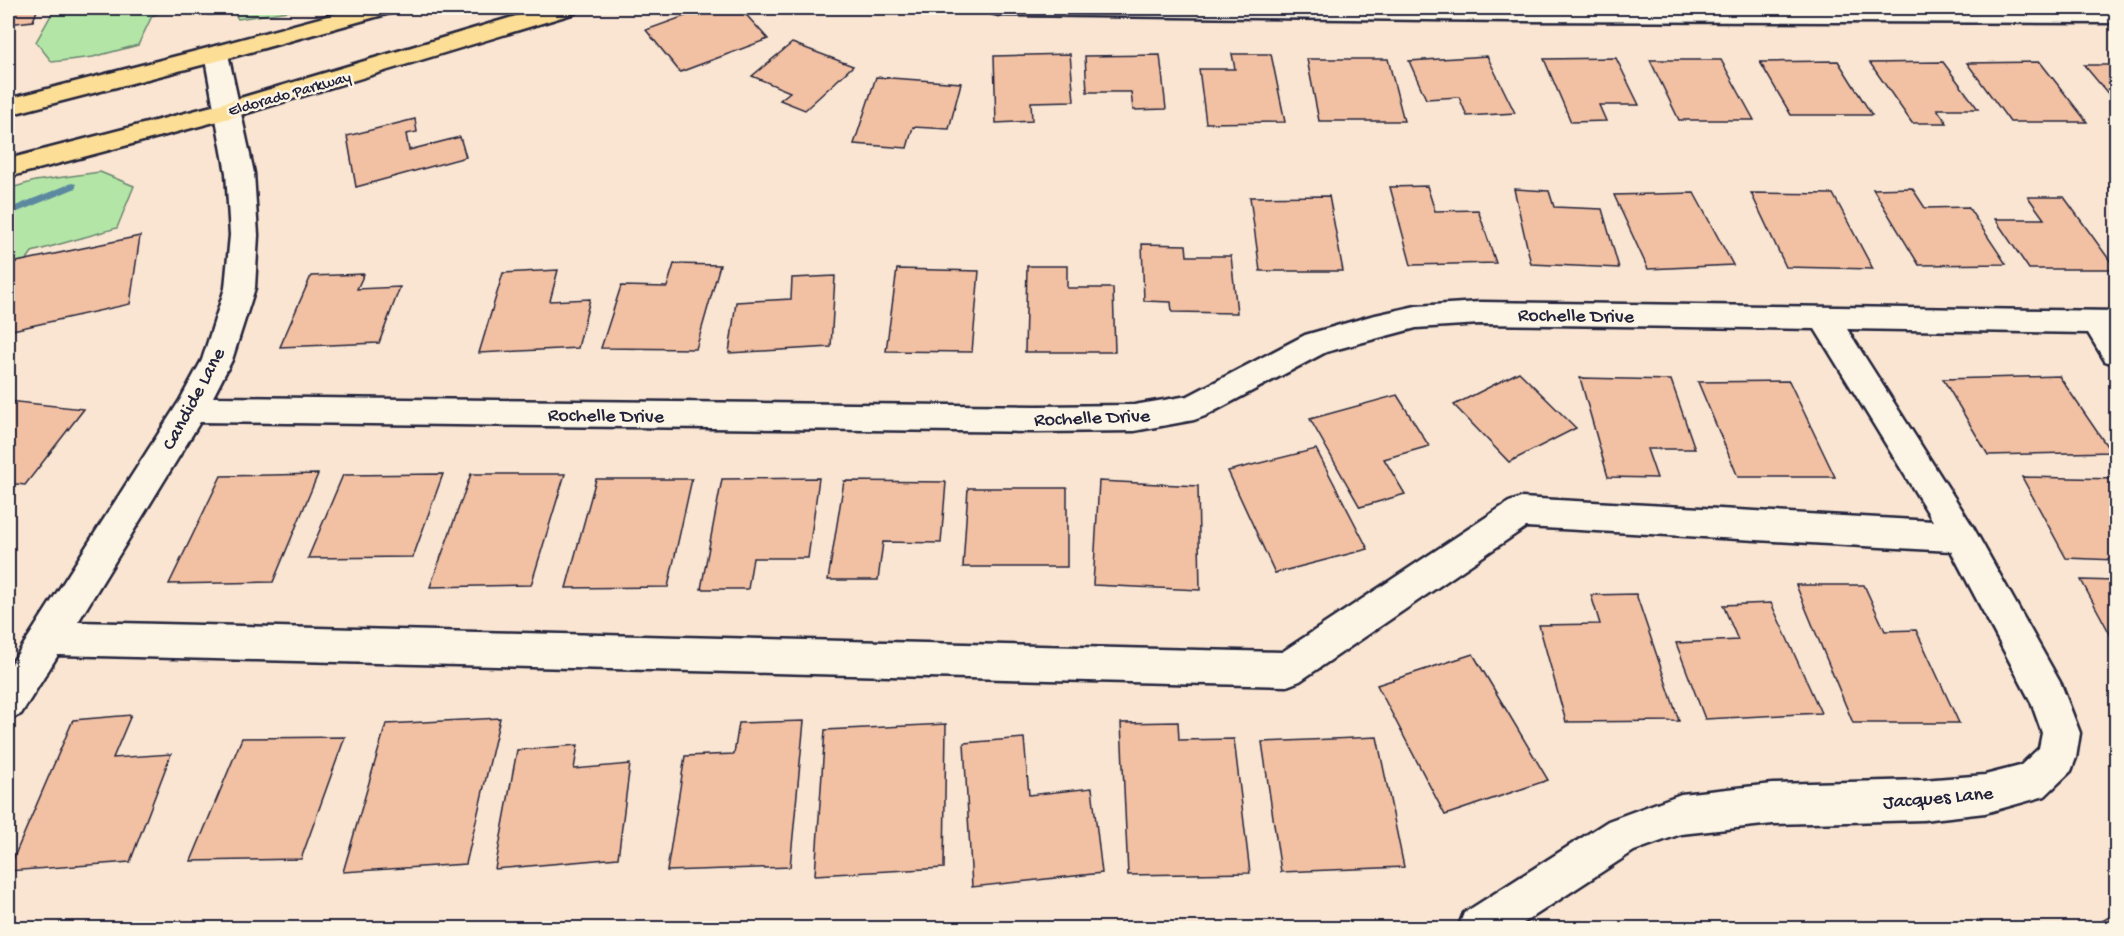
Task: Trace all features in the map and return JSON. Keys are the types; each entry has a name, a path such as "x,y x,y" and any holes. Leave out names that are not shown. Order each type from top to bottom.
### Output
{"main road":[{"path":"8,107 216,54 382,8"},
{"name":"Eldorado Parkway","path":"8,168 228,110 567,8"}],"street":[{"path":"999,8 2116,16"},
{"name":"Candide Lane","path":"8,702 191,409 216,360 240,288 244,235 240,173 216,54"},
{"name":"Rochelle Drive","path":"191,409 1037,419 1134,418 1194,407 1316,343 1416,317 1480,313 2106,322"},
{"name":"Jacques Lane","path":"1479,928 1622,835 1681,814 1773,804 1923,800 1985,794 2031,782 2057,758 2061,733 2048,696 1962,537 1824,318"},
{"path":"2106,322 2116,353"},
{"path":"46,638 1287,669 1521,512 1962,537"}],"green space":[{"path":"55,8 170,8 152,16 138,45 93,57 52,62 36,42"},
{"path":"231,8 307,8 238,19"},
{"path":"100,172 134,186 117,228 32,252 8,286 8,189 35,181"}],"building":[{"path":"8,8 38,8 33,21 8,24"},
{"path":"707,8 740,8 768,39 680,72 646,30"},
{"path":"792,43 853,66 805,110 780,100 790,92 752,76"},
{"path":"1070,54 1074,101 1031,102 1032,121 996,123 994,56"},
{"path":"1232,54 1271,54 1285,122 1206,123 1199,69 1235,69"},
{"path":"1160,55 1166,109 1133,110 1131,92 1087,92 1085,56"},
{"path":"1487,56 1515,113 1467,116 1459,97 1426,99 1409,61"},
{"path":"1616,58 1639,105 1599,105 1606,121 1571,122 1544,59"},
{"path":"1307,59 1388,59 1404,121 1319,121"},
{"path":"1650,60 1721,60 1754,120 1679,120"},
{"path":"1838,61 1872,115 1791,115 1760,62"},
{"path":"1943,62 1978,109 1937,109 1947,123 1912,123 1870,63"},
{"path":"2040,62 2087,122 2010,122 1967,63"},
{"path":"2084,65 2116,65 2116,103"},
{"path":"876,77 961,83 949,129 913,127 907,148 854,144"},
{"path":"415,119 417,132 406,134 409,150 460,137 466,157 356,187 347,136"},
{"path":"1427,186 1435,211 1478,210 1496,263 1411,265 1390,187"},
{"path":"1912,188 1925,208 1968,207 2006,264 1919,265 1873,189"},
{"path":"1514,189 1549,191 1554,207 1602,209 1619,268 1531,264"},
{"path":"1694,193 1733,265 1648,269 1614,195"},
{"path":"1751,193 1833,194 1873,269 1786,267"},
{"path":"1329,196 1343,271 1260,271 1250,197"},
{"path":"2028,197 2064,197 2116,269 2029,269 1995,219 2044,219"},
{"path":"140,236 130,304 8,331 8,281 12,263"},
{"path":"1142,244 1186,245 1187,256 1231,256 1237,313 1172,312 1171,302 1144,301"},
{"path":"674,264 720,265 696,349 601,348 621,286 667,287"},
{"path":"1027,266 1067,266 1067,288 1113,288 1115,352 1025,352"},
{"path":"897,269 979,271 972,352 886,351"},
{"path":"558,270 550,301 590,299 578,348 479,353 503,273"},
{"path":"364,274 357,289 400,287 379,343 280,347 311,276"},
{"path":"835,276 831,347 729,353 736,302 791,299 792,278"},
{"path":"1519,372 1576,428 1509,462 1454,405"},
{"path":"2059,376 2111,452 1988,455 1943,379"},
{"path":"1580,378 1671,380 1695,449 1647,449 1657,478 1608,477"},
{"path":"1789,381 1835,477 1738,477 1698,382"},
{"path":"1397,395 1429,446 1384,459 1405,494 1360,507 1310,419"},
{"path":"8,401 84,409 25,485 8,483"},
{"path":"1316,449 1368,549 1275,573 1228,471"},
{"path":"318,474 273,582 169,584 221,476"},
{"path":"443,474 413,557 308,558 343,475"},
{"path":"471,474 565,474 531,585 430,587"},
{"path":"2022,477 2116,479 2116,560 2066,558"},
{"path":"819,478 808,558 753,558 748,589 701,589 722,479"},
{"path":"596,479 692,479 668,587 566,588"},
{"path":"844,481 946,482 941,543 883,542 878,580 828,580"},
{"path":"1099,481 1198,486 1200,590 1093,585"},
{"path":"968,488 1067,488 1067,567 963,567"},
{"path":"2081,580 2116,581 2116,645"},
{"path":"1796,585 1864,585 1885,631 1916,630 1959,723 1853,723"},
{"path":"1636,594 1679,721 1566,722 1539,625 1600,624 1591,595"},
{"path":"1771,603 1821,713 1705,719 1676,643 1738,640 1723,605"},
{"path":"1473,654 1548,780 1445,815 1377,685"},
{"path":"131,715 113,758 171,754 130,862 8,871 73,720"},
{"path":"500,718 466,864 343,872 386,724"},
{"path":"804,721 790,867 667,871 685,756 734,754 739,723"},
{"path":"1178,722 1179,740 1234,739 1250,873 1128,875 1121,723"},
{"path":"946,724 944,868 815,875 825,730"},
{"path":"345,737 301,859 191,861 242,738"},
{"path":"1377,737 1404,867 1281,872 1262,742"},
{"path":"1024,738 1029,795 1092,788 1102,873 972,887 964,743"},
{"path":"578,745 574,769 630,764 618,858 495,869 517,750"},
{"path":"2116,913 2116,928 2090,928"}],"waterway":[{"path":"210,14 221,8"},
{"path":"8,213 72,186"}]}
